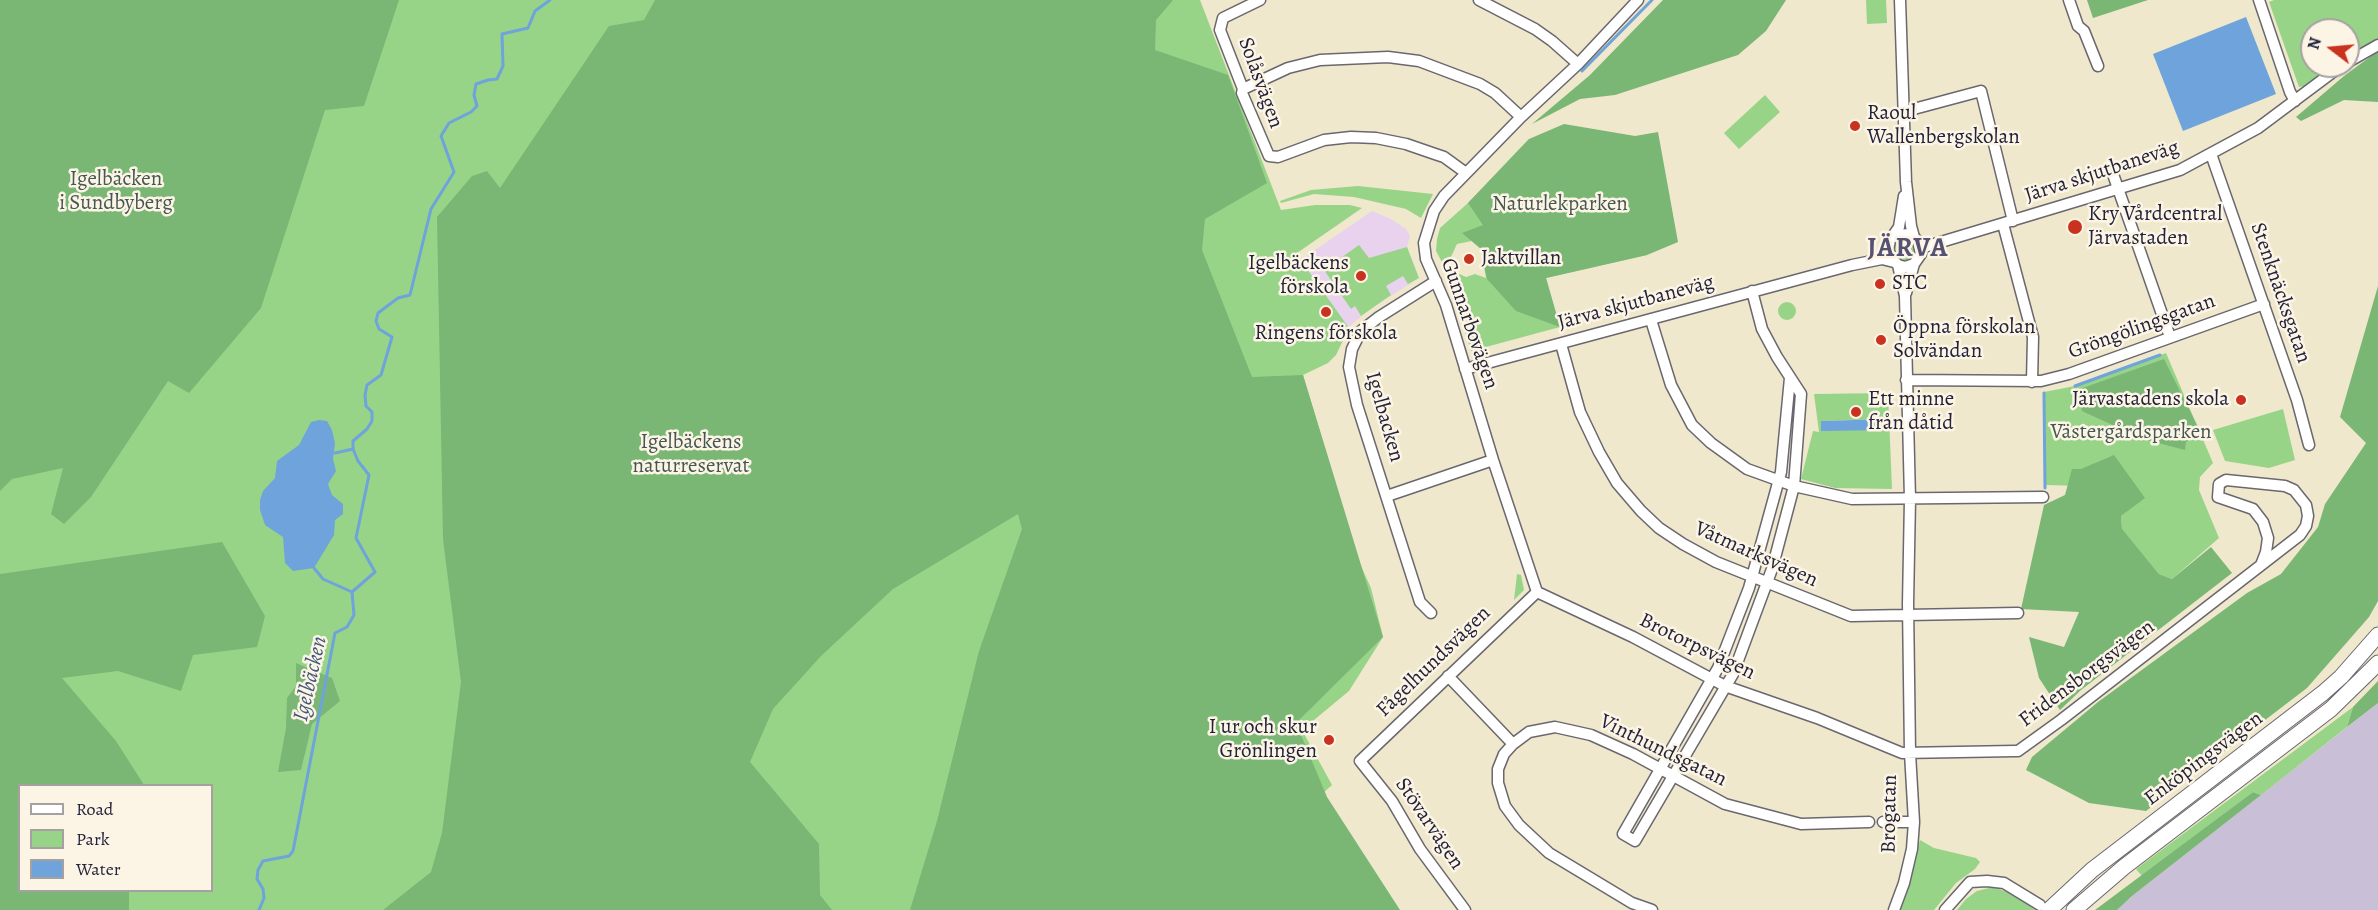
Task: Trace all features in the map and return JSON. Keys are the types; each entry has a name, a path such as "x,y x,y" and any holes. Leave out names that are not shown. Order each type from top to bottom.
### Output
{"main road":[{"name":"Enköpingsvägen","path":"2045,908 2323,693 2341,677 2378,635"},
{"name":"Enköpingsvägen","path":"2074,910 2132,861 2331,709 2378,663"}],"street":[{"name":"Solåsvägen","path":"1260,0 1223,18 1220,30 1243,89 1242,93 1269,156 1278,157 1324,140 1351,137 1376,138 1406,144 1435,154 1466,173"},
{"path":"1479,0 1552,40 1578,64"},
{"path":"1900,0 1906,182 1911,226 1914,237 1921,248 1920,257 1914,264 1905,296"},
{"path":"2069,0 2078,26 2084,32 2098,66"},
{"path":"2260,0 2290,92 2295,100"},
{"name":"Gunnarbovägen","path":"1537,592 1493,460 1446,305 1426,259 1424,243 1434,211 1444,196 1521,117 1578,64 1635,1"},
{"path":"2360,55 2378,45"},
{"path":"1243,89 1288,68 1320,60 1389,57 1419,61 1480,84 1495,93 1521,117"},
{"name":"Järva skjutbaneväg","path":"1921,248 2180,170 2258,128 2325,78"},
{"path":"1906,380 2032,382 2033,338 1981,91 1910,110"},
{"name":"Stenknäcksgatan","path":"2211,154 2297,400 2309,445"},
{"path":"2114,177 2170,337"},
{"path":"1906,182 1899,227 1883,252 1890,254 1896,263 1905,296 1910,499 1908,616 1910,753"},
{"path":"1896,234 1904,233 1914,237"},
{"name":"Järva skjutbaneväg","path":"1465,369 1752,291 1783,285 1852,265 1883,252"},
{"path":"1896,263 1905,267 1914,264"},
{"name":"Igelbacken","path":"1431,613 1420,602 1352,386 1349,367 1352,349 1361,331 1436,281"},
{"path":"1752,291 1762,329 1801,394 1794,486 1767,584 1736,666 1635,841 1623,834 1712,680 1722,660 1753,578 1779,482 1790,378"},
{"name":"Gröngölingsgatan","path":"2032,382 2069,374 2264,304"},
{"path":"1651,320 1671,385 1692,425 1711,443 1747,469 1779,482 1852,499 2043,497"},
{"name":"Våtmarksvägen","path":"1561,344 1580,412 1599,452 1625,494 1659,528 1716,562 1851,616 1908,616"},
{"name":"Igelbacken","path":"1387,496 1493,460"},
{"name":"Fridensborgsvägen","path":"1910,753 2018,751 2300,535 2306,526 2308,516 2306,505 2294,490 2285,486 2226,480 2219,484 2218,497 2253,509 2263,522 2267,545 2260,565"},
{"name":"Fågelhundsvägen","path":"1360,761 1537,592"},
{"name":"Brotorpsvägen","path":"1537,592 1633,638 1725,687 1817,718 1902,753 1910,753"},
{"path":"1908,616 2018,613"},
{"path":"1448,676 1513,744 1504,754 1498,769 1498,783 1505,806 1519,825 1549,853 1632,903 1652,910"},
{"name":"Vinthundsgatan","path":"1513,744 1529,732 1555,727 1591,735 1661,768 1725,804 1802,824 1869,822"},
{"name":"Brogatan","path":"1894,910 1904,883 1912,849 1914,822 1910,753"},
{"name":"Stövarvägen","path":"1360,761 1392,801 1420,849 1465,910"},
{"path":"1883,822 1914,822"},
{"path":"1945,910 1970,882 1987,881 2004,883 2045,908"}],"shaded area":[{"path":"1372,211 1391,219 1406,229 1410,236 1407,247 1419,278 1370,309 1352,324 1341,340 1336,355 1309,300 1299,261"},
{"path":"2378,703 2378,910 2117,910 2132,896"}],"green space":[{"name":"Igelbäcken i Sundbyberg","path":"0,0 399,0 364,106 325,110 261,308 189,393 168,381 91,497 64,524 51,514 63,468 12,479 0,491"},
{"name":"Igelbäckens naturreservat","path":"74,0 1200,0 1281,210 1315,205 1350,205 1362,208 1297,253 1301,268 1305,266 1349,328 1336,355 1328,363 1303,375 1360,564 1371,588 1383,637 1349,691 1302,730 1332,785 1320,796 1378,910 0,910 0,77"},
{"name":"Igelbäckens naturreservat","path":"655,0 1173,0 1156,20 1155,50 1228,75 1267,183 1205,219 1202,250 1252,377 1303,375 1383,637 1296,723 1327,797 1400,910 910,910 937,821 979,651 1022,529 1018,514 893,589 821,656 773,709 750,762 819,844 820,895 832,910 383,910 431,872 442,833 461,682 443,539 437,217 472,176 487,171 500,188 609,26 644,20"},
{"path":"1663,0 1786,0 1766,31 1738,55 1615,95 1580,99 1532,124 1590,75"},
{"path":"1866,0 1886,0 1887,23 1867,24"},
{"path":"2087,0 2148,0 2093,18"},
{"path":"2274,0 2378,0 2378,39 2360,49 2360,18 2300,18 2300,78 2316,78 2305,86 2299,87 2269,2"},
{"path":"2378,51 2378,102 2344,100 2301,121 2296,117 2342,78 2360,78 2360,64"},
{"path":"1765,95 1780,112 1739,149 1724,133"},
{"name":"Naturlekparken","path":"1564,124 1635,136 1658,132 1678,242 1647,255 1546,278 1560,327 1516,311 1487,279 1481,249 1462,233 1483,225 1468,203 1529,139"},
{"name":"Naturlekparken","path":"1529,139 1647,255 1546,278 1560,327 1471,351 1447,274 1453,271 1466,277 1475,274 1486,278 1481,249 1472,241 1457,244 1444,266 1436,251 1440,228 1468,203"},
{"path":"1358,186 1433,194 1421,218 1406,209 1354,197 1314,194 1281,203 1280,201 1311,190"},
{"path":"1904,238 1914,245 1915,249 1908,259 1904,260 1894,253 1893,249 1900,239"},
{"path":"1359,245 1369,258 1407,247 1419,278 1408,284 1403,276 1386,286 1391,295 1361,316 1355,306 1351,309 1324,270"},
{"path":"2378,286 2378,601 2369,617 2307,688 2146,811 2089,803 2026,770 2032,757 2098,702 2247,593 2281,574 2318,527 2325,504 2366,443 2340,417"},
{"path":"1787,302 1793,305 1796,311 1793,317 1787,320 1781,317 1778,311 1781,305"},
{"name":"Västergårdsparken","path":"2166,353 2213,463 2200,477 2199,490 2219,538 2172,579 2159,574 2122,530 2121,516 2137,503 2084,486 2046,485 2044,392 2075,386"},
{"path":"2164,359 2201,433 2186,442 2185,450 2143,439 2082,411 2077,390"},
{"path":"1888,393 1892,489 1835,488 1801,479 1813,431 1819,432 1814,394","holes":["1888,419 1821,431 1821,421"]},
{"path":"2283,409 2295,460 2269,468 2225,461 2213,430"},
{"path":"2114,455 2145,498 2121,516 2122,529 2159,574 2172,579 2211,547 2232,573 2081,690 2060,710 2039,678 2029,637 2064,647 2079,612 2021,609 2044,505 2065,495 2072,469 2081,469"},
{"path":"222,542 265,616 257,647 193,655 181,691 118,671 62,678 116,741 143,784 18,784 18,892 129,892 129,910 0,910 0,574"},
{"path":"1517,574 1521,575 1524,590 1514,600"},
{"path":"296,663 332,678 340,701 312,724 301,770 278,772 286,728 287,698 296,686"},
{"path":"2378,681 2378,703 2347,727 2353,707"},
{"path":"2353,707 2347,727 2261,795 2253,792 2142,876 2136,869"},
{"path":"2253,792 2261,795 2117,910 2095,910"},
{"path":"1920,840 1934,848 1976,858 1980,862 1975,869 1956,883 1934,910 1898,910 1908,883"},
{"path":"1993,887 2013,894 2035,910 1957,910 1977,891"}],"water":[{"path":"2246,17 2276,94 2183,131 2153,54"},
{"path":"1888,419 1888,430 1821,431 1821,421"},
{"path":"327,421 332,430 335,443 333,459 336,471 328,484 332,495 343,504 343,514 335,520 334,535 314,568 293,571 285,563 283,537 265,525 260,510 260,500 263,491 275,478 277,461 299,445 311,422"}],"waterway":[{"name":"Igelbäcken","path":"259,910 264,898 263,889 257,879 258,870 263,861 289,856 293,851 335,633 347,627 354,615 352,592 375,572 356,538 369,475 358,461 353,449 353,441 367,429 372,421 372,412 366,406 367,385 381,375 392,337 379,329 376,321 378,313 398,298 410,295 431,209 454,172 441,136 449,123 471,112 477,106 474,95 476,84 497,79 503,66 502,34 528,28 535,11 550,0"},
{"path":"1582,71 1652,0"},
{"path":"2075,386 2160,355"},
{"path":"2044,393 2045,488"},
{"path":"335,453 353,449"},
{"path":"314,568 323,579 352,592"}],"place":[{"name":"Raoul Wallenbergskolan","path":"1855,126"},
{"name":"Kry Vårdcentral Järvastaden","path":"2075,227"},
{"name":"Jaktvillan","path":"1469,259"},
{"name":"Igelbäckens förskola","path":"1361,276"},
{"name":"STC","path":"1880,284"},
{"name":"Ringens förskola","path":"1326,312"},
{"name":"Öppna förskolan Solvändan","path":"1881,340"},
{"name":"Järvastadens skola","path":"2241,400"},
{"name":"Ett minne från dåtid","path":"1856,412"},
{"name":"I ur och skur Grönlingen","path":"1329,740"}],"district":[{"name":"JÄRVA","path":"1908,249"}]}
